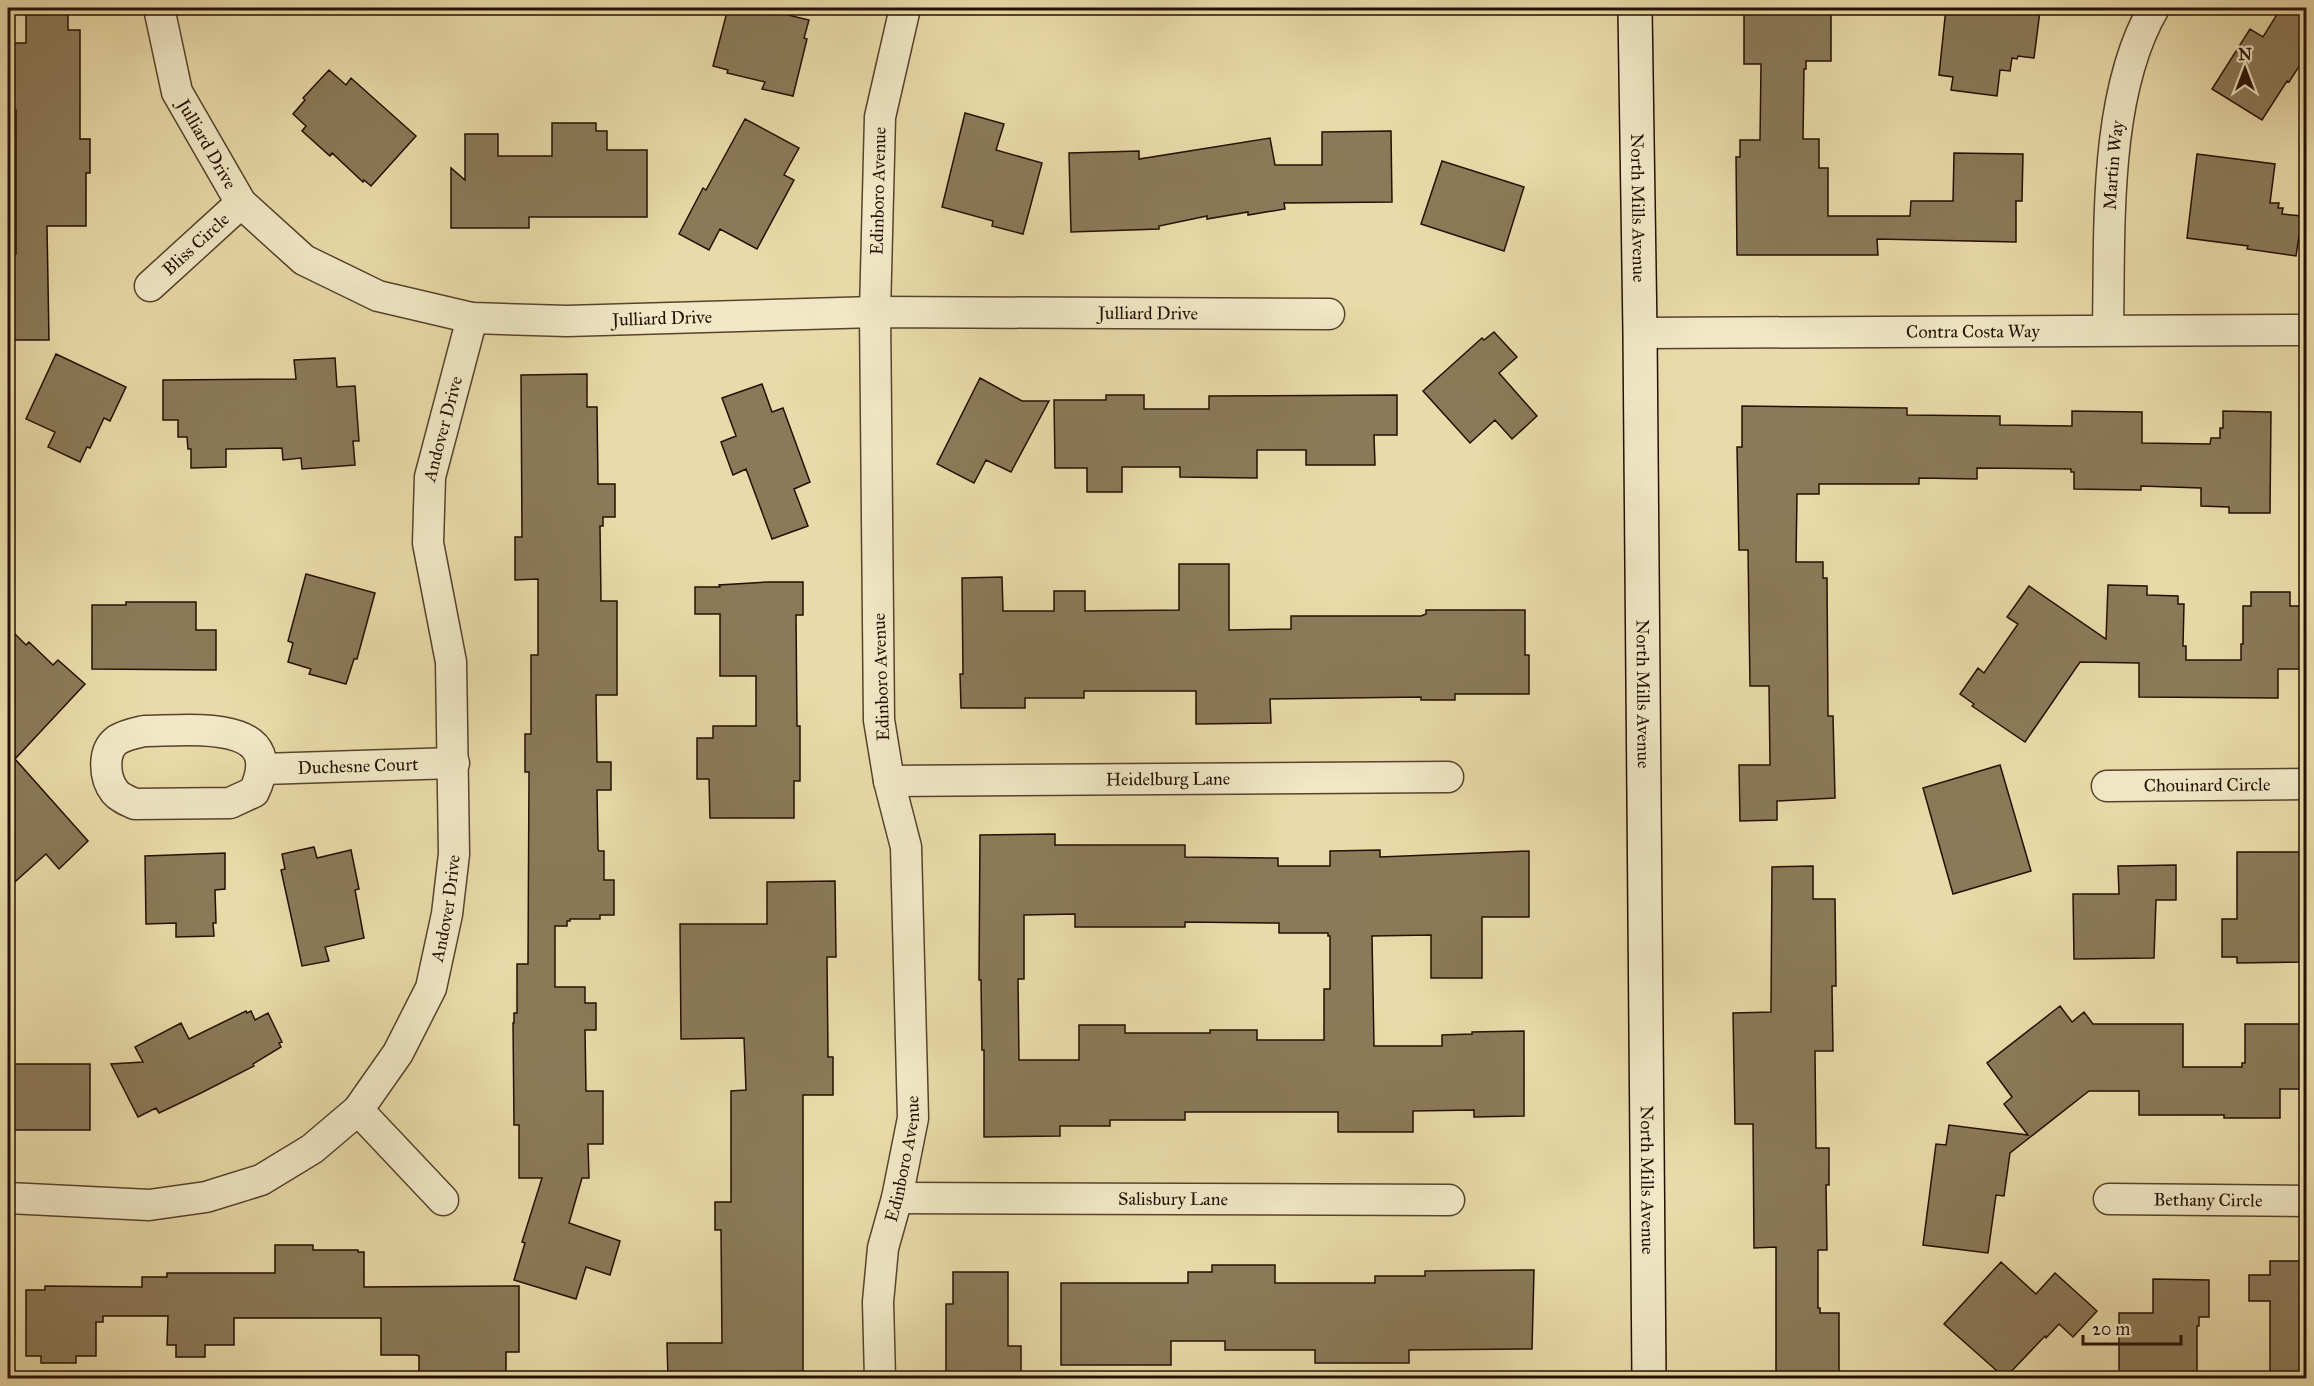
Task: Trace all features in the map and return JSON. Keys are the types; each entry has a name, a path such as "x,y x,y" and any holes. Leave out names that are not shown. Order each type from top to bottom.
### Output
{"main road":[{"name":"North Mills Avenue","path":"1635,8 1649,1378"}],"street":[{"name":"Julliard Drive","path":"159,8 177,92 241,203 304,260 378,296 472,318 567,321 875,312 1329,314"},
{"name":"Edinboro Avenue","path":"879,1378 878,1302 884,1248 897,1198 913,1118 906,847 889,781 879,720 875,312 880,117 905,8"},
{"name":"Martin Way","path":"2108,330 2112,172 2121,100 2143,26 2154,8"},
{"name":"Bliss Circle","path":"150,286 241,203"},
{"name":"Andover Drive","path":"8,1198 149,1205 206,1197 261,1180 312,1149 358,1110 398,1053 431,988 447,914 454,854 451,662 428,543 429,477 472,318"},
{"name":"Contra Costa Way","path":"1640,333 2307,330"},
{"path":"144,731 226,732 241,736 254,744 261,758 262,769 254,792 230,802 147,804 135,804 115,792 106,770 108,754 116,741 144,731"},
{"name":"Duchesne Court","path":"262,769 454,763"},
{"name":"Heidelburg Lane","path":"889,781 1448,777"},
{"name":"Chouinard Circle","path":"2107,786 2307,784"},
{"path":"358,1110 443,1200"},
{"name":"Salisbury Lane","path":"897,1198 1449,1200"},
{"name":"Bethany Circle","path":"2109,1199 2307,1200"}],"building":[{"path":"26,8 68,8 68,30 80,30 80,139 90,139 90,173 86,173 86,226 47,226 49,340 8,340 8,254 16,254 16,110 8,110 8,43 26,43"},
{"path":"728,8 759,8 809,20 804,38 807,39 793,96 762,89 765,82 727,73 728,70 713,66"},
{"path":"1744,8 1831,8 1831,61 1806,61 1806,69 1804,69 1803,139 1819,139 1819,168 1828,168 1828,216 1910,216 1911,201 1953,201 1954,153 2023,154 2022,201 2016,201 2016,242 1877,239 1878,255 1737,255 1736,157 1740,157 1740,140 1760,140 1761,64 1744,64"},
{"path":"1946,8 2010,8 2040,11 2034,58 2018,56 2017,59 2012,58 2010,71 2000,70 1997,96 1951,90 1953,77 1939,75"},
{"path":"2281,8 2307,8 2307,54 2262,120 2212,89 2250,29 2263,37"},
{"path":"329,70 346,85 351,78 416,136 371,186 364,180 363,182 332,153 330,156 302,131 306,126 293,114 305,100 303,98"},
{"path":"965,113 1004,124 996,150 1042,163 1023,234 992,226 993,221 942,207"},
{"path":"745,119 799,148 784,175 794,180 757,249 720,229 709,250 679,234 703,188 706,190"},
{"path":"552,123 596,123 596,131 607,131 607,150 647,150 647,217 529,217 529,228 451,228 451,168 465,180 465,134 498,134 498,156 552,156"},
{"path":"1391,131 1392,202 1284,203 1285,209 1207,219 1207,216 1159,226 1159,229 1071,232 1069,153 1139,151 1139,159 1270,138 1275,165 1322,165 1322,132"},
{"path":"2197,154 2275,164 2270,203 2279,203 2278,208 2283,208 2282,214 2302,216 2296,256 2247,249 2248,246 2187,238"},
{"path":"1442,161 1524,187 1504,251 1421,224"},
{"path":"1494,332 1517,357 1499,373 1537,416 1512,439 1495,420 1470,443 1423,391 1482,338 1484,340"},
{"path":"56,354 126,387 110,421 104,418 90,448 87,447 80,462 48,447 55,432 26,419"},
{"path":"335,358 337,387 355,386 359,441 353,441 355,465 302,469 301,458 283,460 282,448 226,449 226,467 191,468 191,449 188,449 187,437 178,437 178,420 163,420 163,380 296,379 294,360"},
{"path":"587,374 587,407 597,407 598,484 615,484 615,517 603,517 603,526 600,526 601,601 617,601 617,695 596,695 597,762 611,762 611,790 597,790 598,849 604,851 604,880 614,880 614,915 600,915 600,919 570,919 567,921 567,926 555,926 555,987 585,987 585,1003 596,1003 596,1030 585,1030 586,1091 603,1091 603,1144 588,1144 589,1178 582,1178 569,1223 620,1241 610,1275 586,1267 576,1299 514,1280 525,1243 522,1242 542,1178 519,1178 519,1125 514,1125 513,1023 514,1013 517,1013 517,964 528,964 529,772 525,772 525,734 531,734 531,655 538,655 538,579 515,580 515,537 522,537 521,375"},
{"path":"980,378 1022,401 1049,401 1011,472 986,460 974,483 937,464"},
{"path":"762,384 772,412 783,408 810,482 794,489 808,526 772,539 746,469 733,475 721,442 736,436 722,398"},
{"path":"1106,395 1144,395 1144,409 1209,409 1209,396 1397,395 1397,435 1374,435 1375,465 1306,465 1306,450 1257,450 1257,478 1180,477 1180,467 1122,467 1122,492 1087,492 1087,468 1055,468 1054,400 1106,400"},
{"path":"1742,406 1907,408 1907,415 2000,416 2000,425 2072,426 2072,411 2142,412 2142,443 2210,444 2211,438 2220,438 2220,428 2223,428 2223,411 2271,412 2270,513 2229,513 2229,507 2201,506 2201,488 2141,486 2141,490 2074,489 2074,472 2071,472 2071,469 1977,468 1977,479 1919,478 1919,484 1819,484 1819,494 1797,494 1796,562 1823,562 1823,578 1827,578 1828,716 1833,716 1835,798 1777,801 1777,820 1740,821 1739,765 1770,765 1769,686 1750,686 1748,550 1739,550 1737,447 1742,447"},
{"path":"1179,564 1229,564 1229,630 1291,629 1291,616 1421,616 1426,614 1426,610 1525,610 1525,655 1529,655 1529,694 1455,694 1455,700 1421,700 1421,697 1270,699 1271,723 1196,724 1196,691 1084,691 1084,698 1025,698 1025,708 961,708 962,578 1002,577 1003,611 1054,611 1054,591 1085,591 1085,611 1179,610"},
{"path":"306,574 375,593 357,659 354,659 346,684 309,674 311,669 288,662 293,643 288,641"},
{"path":"803,582 803,615 796,615 800,781 794,781 794,818 710,818 709,779 697,779 697,738 713,738 713,726 756,726 756,676 720,676 720,614 695,614 695,587"},
{"path":"2108,585 2147,586 2147,595 2178,596 2178,604 2184,604 2183,646 2186,646 2186,660 2241,660 2243,606 2251,606 2251,592 2290,592 2290,606 2307,606 2307,669 2278,669 2278,698 2139,697 2139,663 2080,662 2025,742 1972,706 1974,704 1960,694 1978,668 1984,673 2018,624 2007,617 2029,586 2106,639"},
{"path":"126,602 196,602 196,630 216,630 216,670 92,669 92,605 126,605"},
{"path":"8,627 26,645 29,642 53,665 58,660 85,684 15,759 88,841 59,869 46,854 8,888"},
{"path":"2000,765 2031,871 1953,894 1923,788"},
{"path":"1055,834 1055,845 1185,845 1185,857 1278,858 1278,866 1330,866 1330,851 1380,850 1380,857 1529,851 1529,917 1482,917 1482,978 1431,978 1431,935 1372,936 1374,1046 1442,1046 1442,1035 1524,1031 1524,1116 1474,1117 1474,1110 1413,1111 1413,1132 1338,1132 1338,1112 1185,1112 1185,1120 1110,1120 1110,1126 1060,1126 1060,1136 984,1137 984,1050 982,1050 981,980 979,980 980,835","holes":["1075,914 1075,927 1185,927 1185,922 1279,923 1279,933 1328,933 1330,936 1330,989 1324,989 1324,1040 1257,1040 1257,1030 1210,1030 1210,1033 1125,1033 1125,1025 1079,1025 1079,1060 1019,1060 1018,979 1024,979 1024,915"]},
{"path":"314,847 317,858 351,850 359,889 355,890 364,938 325,947 329,961 302,966 281,870 285,869 282,854"},
{"path":"2237,852 2307,852 2307,962 2237,963 2237,957 2222,957 2222,919 2237,919"},
{"path":"225,853 225,889 215,890 214,936 176,937 176,923 146,924 145,856"},
{"path":"2176,865 2176,900 2156,900 2154,958 2074,959 2073,894 2119,894 2118,866"},
{"path":"1813,866 1813,899 1835,899 1836,986 1832,986 1833,1051 1815,1051 1816,1148 1829,1148 1829,1185 1826,1185 1827,1250 1818,1250 1818,1308 1820,1308 1820,1313 1839,1313 1839,1378 1776,1378 1776,1247 1754,1248 1753,1124 1735,1124 1733,1013 1771,1012 1772,867"},
{"path":"835,881 836,957 827,957 828,1057 833,1057 833,1095 803,1095 803,1378 668,1378 667,1343 722,1343 721,1230 715,1230 715,1202 731,1202 731,1091 746,1090 744,1038 681,1039 680,924 767,924 767,882"},
{"path":"2060,1006 2072,1022 2084,1012 2093,1024 2183,1024 2183,1067 2242,1067 2242,1063 2245,1063 2245,1024 2307,1024 2307,1089 2280,1089 2280,1118 2224,1118 2224,1115 2139,1115 2139,1091 2089,1091 2010,1153 2004,1196 1996,1195 1988,1253 1923,1245 1936,1144 1946,1145 1949,1125 2028,1135 2004,1104 2012,1097 1987,1063"},
{"path":"246,1011 247,1013 251,1011 255,1020 268,1013 282,1042 279,1043 281,1047 253,1064 254,1066 201,1093 159,1113 156,1108 138,1117 111,1064 143,1062 135,1047 181,1023 189,1039"},
{"path":"8,1064 90,1064 90,1130 8,1130"},
{"path":"275,1245 313,1245 313,1250 364,1252 364,1287 519,1286 519,1352 506,1352 506,1376 419,1376 419,1356 381,1355 381,1318 234,1318 234,1345 205,1345 205,1357 176,1357 176,1345 167,1345 168,1316 103,1316 103,1322 96,1322 96,1356 76,1356 76,1363 41,1363 41,1356 26,1356 26,1290 45,1290 45,1286 142,1287 142,1277 167,1277 167,1273 275,1273"},
{"path":"2270,1261 2307,1261 2307,1378 2270,1378 2270,1301 2249,1301 2249,1275 2270,1275"},
{"path":"2001,1262 2036,1294 2055,1273 2097,1311 2073,1337 2059,1324 2005,1378 1944,1324"},
{"path":"1212,1265 1275,1265 1275,1283 1375,1283 1375,1276 1425,1276 1425,1271 1534,1270 1532,1349 1409,1350 1409,1363 1315,1363 1315,1350 1225,1350 1225,1341 1171,1341 1171,1365 1061,1365 1061,1283 1188,1283 1188,1272 1212,1272"},
{"path":"953,1272 1008,1272 1008,1346 1021,1346 1021,1378 946,1378 946,1304 953,1304"},
{"path":"2153,1279 2209,1280 2209,1317 2199,1317 2199,1326 2197,1326 2197,1373 2119,1373 2119,1313 2153,1313"}]}
